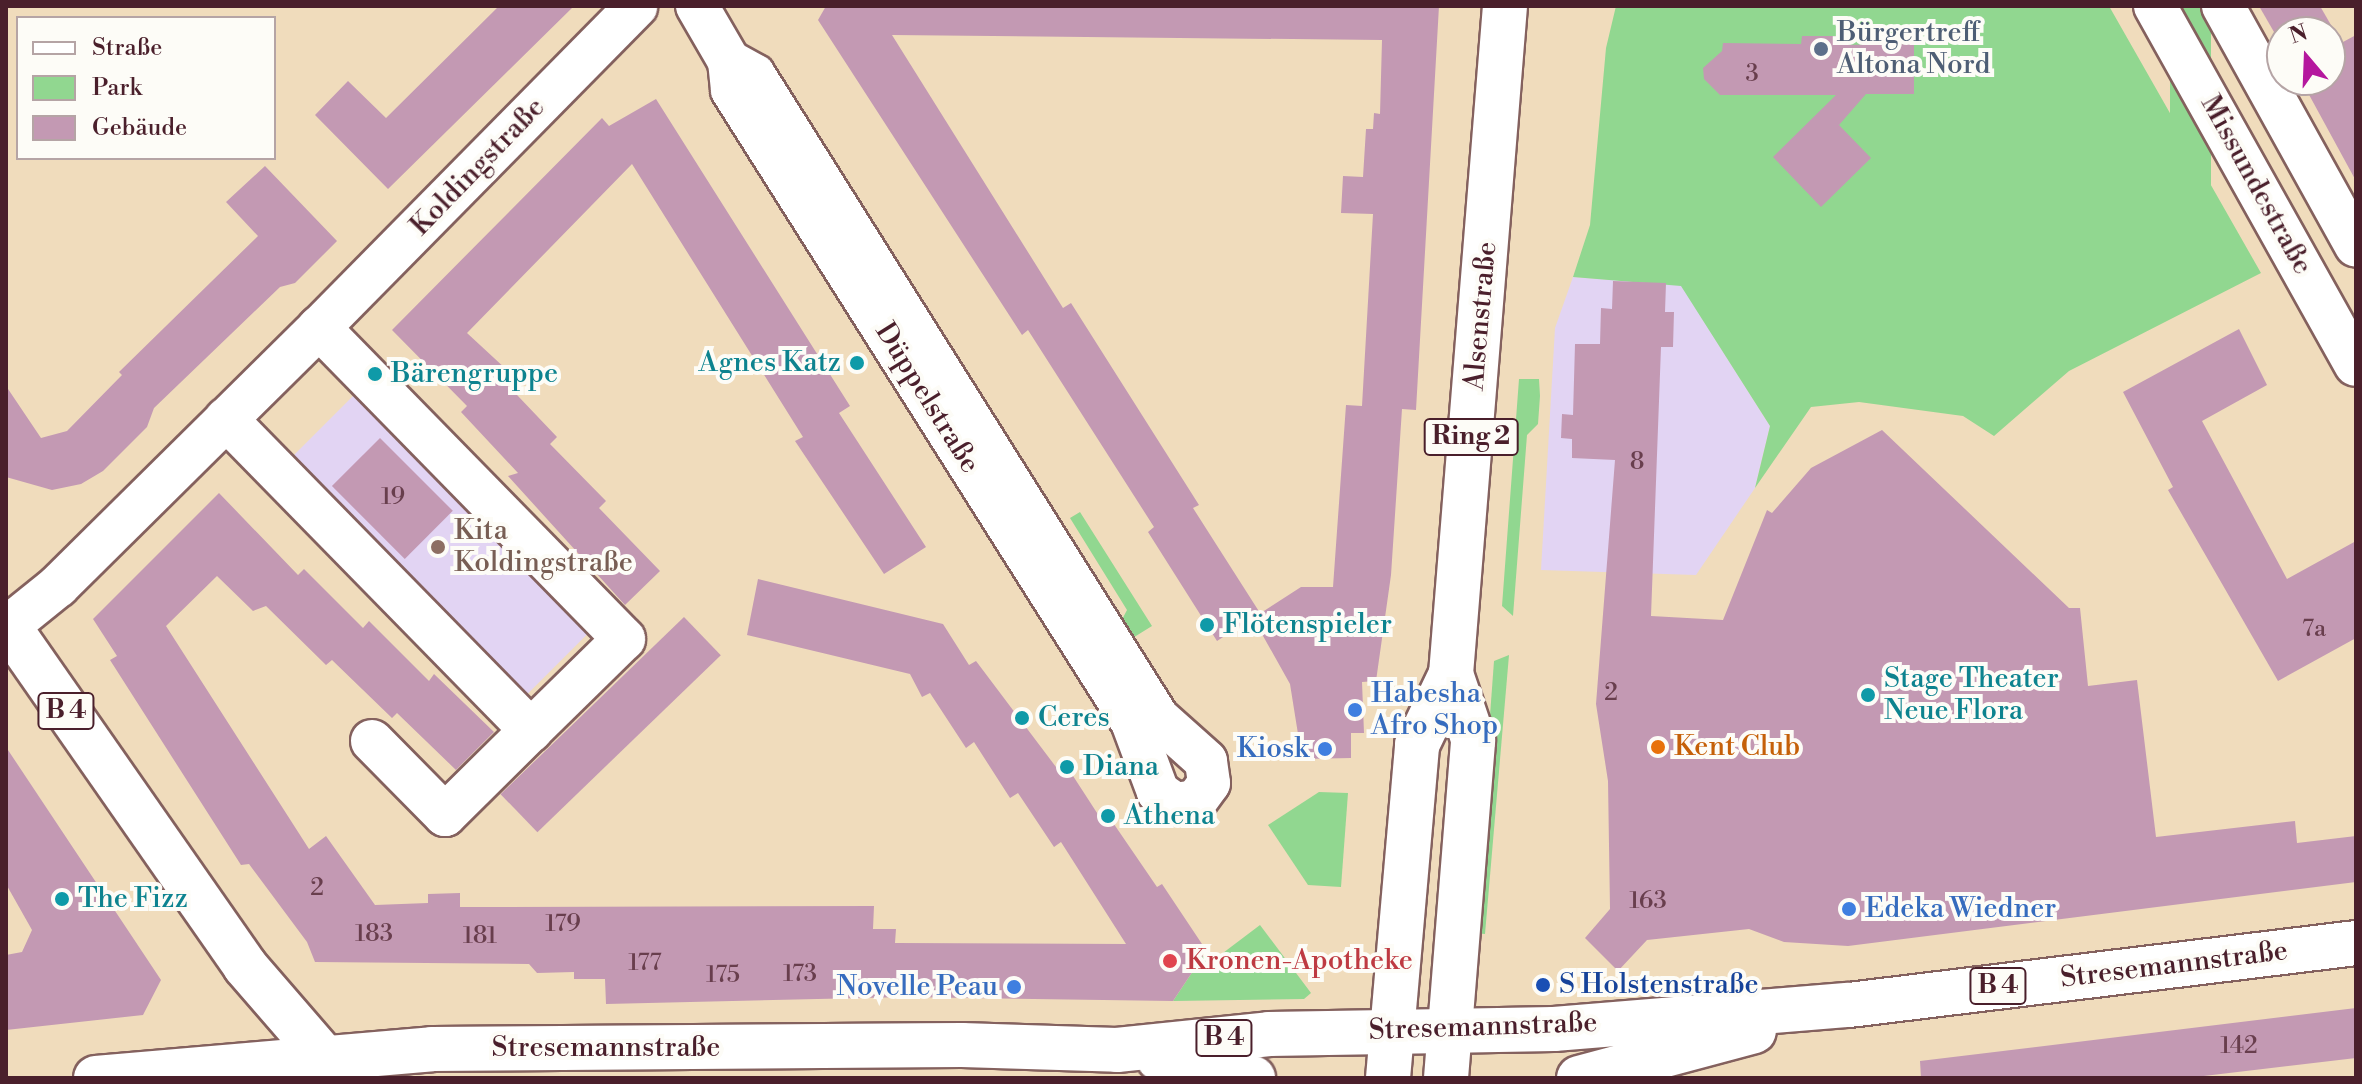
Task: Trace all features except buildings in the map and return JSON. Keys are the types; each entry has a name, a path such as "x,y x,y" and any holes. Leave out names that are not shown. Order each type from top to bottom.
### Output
{"main road":[{"name":"Alsenstraße","path":"1392,1031 1417,745 1451,674 1505,6"},
{"name":"B 4","path":"7,626 245,966 331,1066"},
{"name":"Alsenstraße","path":"1449,1030 1473,739 1451,674"},
{"name":"Stresemannstraße","path":"96,1078 331,1066 432,1049 892,1045 1117,1050 1269,1034 1554,1029 1849,1005 2356,943"},
{"name":"Stresemannstraße","path":"1579,1078 1849,1005"},
{"name":"Ring 2","path":"1446,1078 1449,1030"},
{"name":"Ring 2","path":"1388,1078 1392,1031"},
{"name":"Stresemannstraße","path":"1117,1050 1253,1078"}],"street":[{"name":"Düppelstraße","path":"638,6 679,12 697,6 729,61 754,75 1147,725"},
{"name":"Koldingstraße","path":"7,626 58,586 638,6"},
{"name":"Missundestraße","path":"2155,6 2356,365"},
{"name":"Missundestraße","path":"2223,6 2356,246"},
{"path":"319,328 624,639 445,815 372,741"},
{"path":"226,419 531,730"}],"shaded area":[{"path":"1573,277 1681,285 1770,426 1755,488 1696,575 1541,570 1555,328"},
{"name":"Kita Koldingstraße","path":"354,395 590,631 524,697 288,461"}],"green space":[{"path":"1616,6 2109,6 2261,273 2069,371 1994,436 1963,416 1859,402 1811,407 1755,488 1770,426 1681,286 1573,277 1590,225 1606,48"},
{"path":"2170,6 2211,6 2211,296 2170,296"},
{"path":"1519,379 1539,379 1540,396 1538,424 1527,435 1513,616 1502,606"},
{"path":"1080,512 1152,626 1123,644 1116,631 1127,610 1070,518"},
{"path":"1509,655 1485,934 1474,933 1494,661"},
{"path":"1319,792 1348,793 1341,887 1308,885 1268,825"},
{"path":"1260,925 1311,993 1304,999 1173,1001 1203,956 1215,959"}],"place":[{"name":"Bürgertreff Altona Nord","path":"1821,49"},
{"name":"Agnes Katz","path":"857,363"},
{"name":"Bärengruppe","path":"375,374"},
{"name":"Kita Koldingstraße","path":"438,547"},
{"name":"Flötenspieler","path":"1207,625"},
{"name":"Stage Theater Neue Flora","path":"1868,695"},
{"name":"Habesha Afro Shop","path":"1355,710"},
{"name":"Ceres","path":"1022,718"},
{"name":"Kent Club","path":"1658,747"},
{"name":"Kiosk","path":"1325,749"},
{"name":"Diana","path":"1067,767"},
{"name":"Athena","path":"1108,816"},
{"name":"The Fizz","path":"62,899"},
{"name":"Edeka Wiedner","path":"1849,909"},
{"name":"Kronen-Apotheke","path":"1170,961"},
{"name":"S Holstenstraße","path":"1543,985"},
{"name":"Novelle Peau","path":"1014,987"}]}
